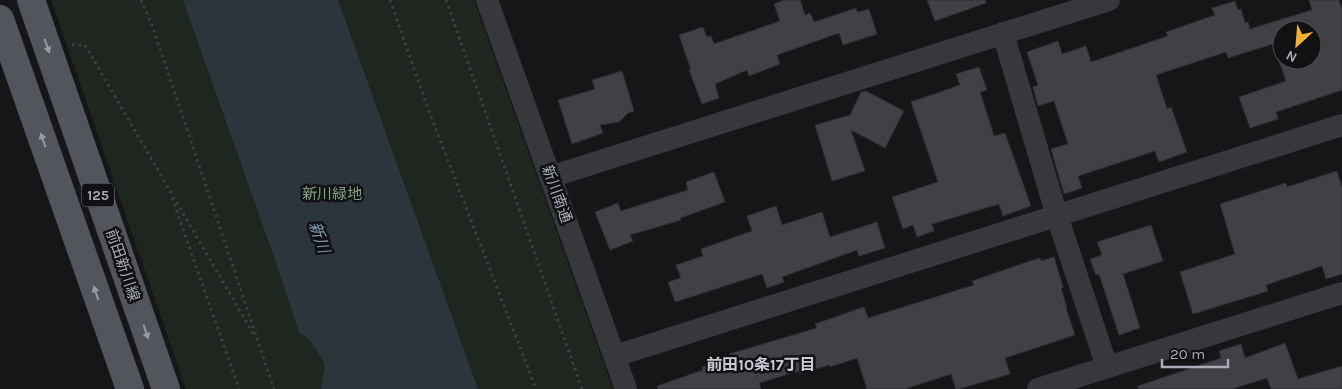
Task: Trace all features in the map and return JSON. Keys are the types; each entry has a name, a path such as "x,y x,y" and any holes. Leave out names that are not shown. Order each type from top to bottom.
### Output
{"main road":[{"name":"前田新川線","path":"31,0 166,389"},
{"name":"125","path":"2,33 130,389"}],"street":[{"name":"新川南通","path":"487,0 626,389"},
{"path":"550,177 1109,0"},
{"path":"1003,34 1056,216 1097,376"},
{"path":"615,356 1342,125"},
{"path":"1038,389 1097,376 1342,293"}],"path":[{"path":"141,0 152,25 274,389"},
{"path":"390,0 427,106 536,389"},
{"path":"446,0 582,389"},
{"path":"46,44 85,45 258,342"},
{"path":"169,190 239,389"}],"green space":[{"name":"新川緑地","path":"51,0 474,0 613,389 186,389"}],"water":[{"name":"新川","path":"183,0 338,0 478,389 321,389 325,364 310,340 299,332"}],"building":[{"path":"784,0 800,0 805,15 810,13 814,22 856,8 857,12 869,9 877,34 843,45 839,33 777,55 780,64 749,76 747,70 715,84 719,98 702,104 689,70 691,70 679,35 703,27 707,37 711,36 714,44 780,21 774,4"},
{"path":"927,0 986,0 986,3 935,21"},
{"path":"1309,0 1339,0 1342,9 1342,90 1276,112 1278,119 1250,128 1239,97 1286,81 1282,70 1322,70 1322,20 1279,20 1312,10"},
{"path":"1235,1 1238,10 1241,9 1245,23 1248,22 1250,29 1272,22 1272,44 1228,58 1226,52 1156,75 1167,109 1171,107 1187,152 1159,162 1155,151 1078,176 1082,188 1064,194 1051,149 1068,144 1054,101 1038,106 1033,87 1038,85 1027,52 1058,41 1062,54 1086,46 1091,62 1168,36 1166,32 1215,15 1212,8"},
{"path":"979,67 987,90 980,92 994,136 1005,133 1031,206 1003,216 999,204 932,224 934,231 917,237 913,225 903,229 892,197 938,182 911,102 960,85 956,74"},
{"path":"622,71 634,111 628,113 619,122 600,125 603,133 572,144 558,100 595,89 592,80"},
{"path":"866,91 904,111 885,148 851,130 865,171 832,181 815,125 850,115 861,92"},
{"path":"1337,171 1342,188 1342,274 1326,279 1322,266 1266,285 1268,291 1193,314 1180,272 1235,254 1220,204 1286,183 1287,187"},
{"path":"714,172 725,202 680,218 681,220 630,235 633,241 610,250 595,212 618,203 621,211 688,190 686,182"},
{"path":"776,206 782,225 822,212 830,237 877,222 885,248 859,256 857,250 782,277 784,282 767,288 762,274 675,302 668,282 681,278 676,265 703,256 701,249 752,231 747,216"},
{"path":"1151,225 1163,261 1123,274 1140,328 1119,335 1099,274 1096,275 1090,259 1102,255 1097,242"},
{"path":"1054,257 1063,287 1061,288 1066,308 1075,335 1005,358 1010,374 959,389 956,389 951,374 905,389 867,389 857,358 830,367 829,365 800,374 799,371 759,383 761,389 658,389 657,386 703,370 702,367 730,358 729,354 817,328 815,324 864,307 868,318 974,285 972,281 1030,261 1040,258 1041,261"},
{"path":"1285,343 1298,379 1342,366 1342,389 1271,389 1267,378 1232,389 1138,389 1138,386 1221,358 1219,351 1241,344 1245,358"}],"district":[{"name":"前田10条17丁目","path":"761,364"}]}
